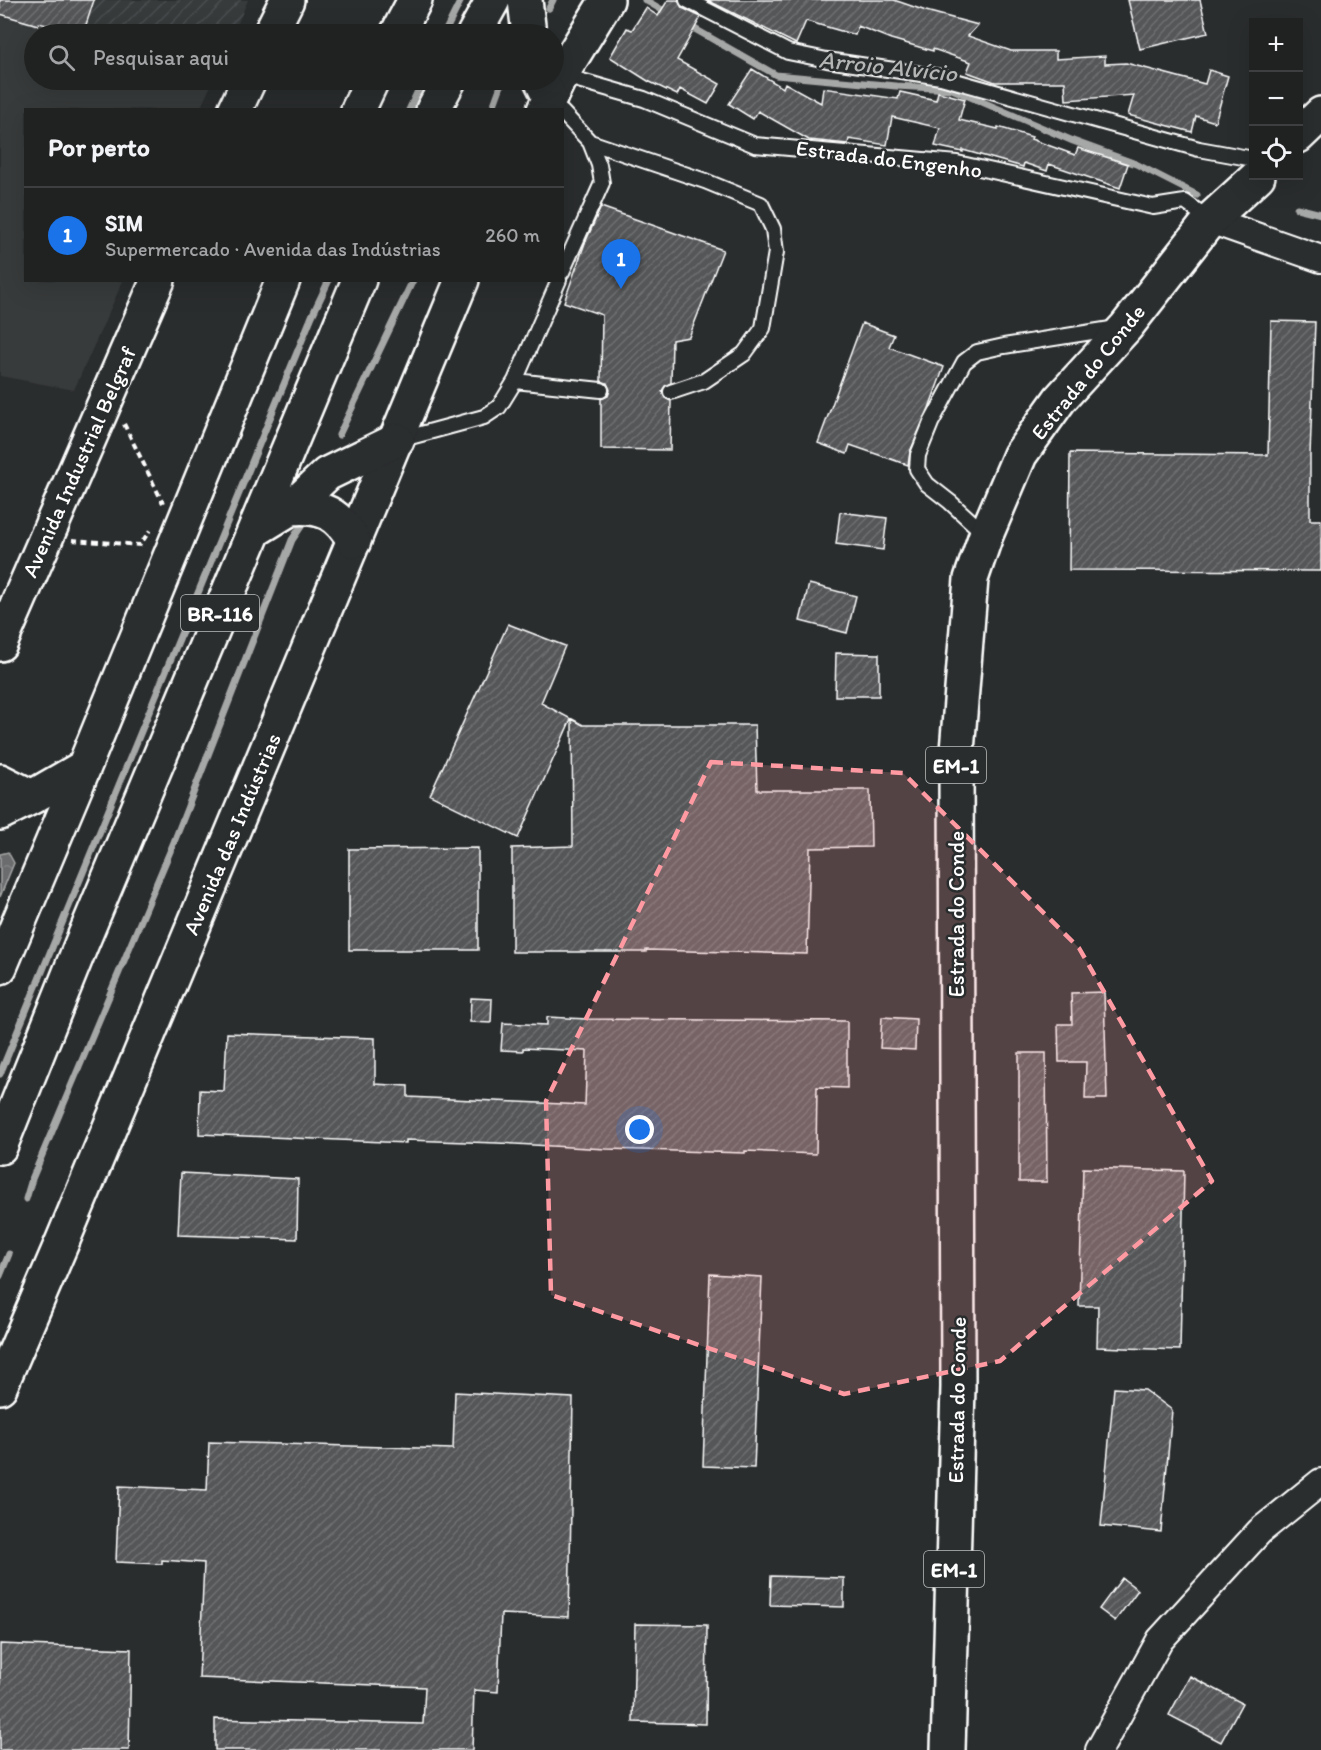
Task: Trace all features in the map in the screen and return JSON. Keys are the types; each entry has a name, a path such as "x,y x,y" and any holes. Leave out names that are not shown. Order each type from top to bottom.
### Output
{"main road":[{"path":"275,24 287,0"},
{"path":"402,24 415,0"},
{"path":"480,24 493,0"},
{"path":"525,0 528,24"},
{"path":"564,77 607,0"},
{"path":"236,108 244,90"},
{"path":"359,108 367,90"},
{"path":"434,108 444,90"},
{"path":"1303,132 1321,114"},
{"name":"Estrada do Conde","path":"948,1750 958,1387 956,763 971,579 986,535 1020,456 1060,399 1126,327 1210,220 1254,180"},
{"name":"Avenida Industrial Belgraf","path":"0,644 157,282"},
{"name":"BR-116","path":"0,967 282,282"},
{"name":"BR-116","path":"0,1147 81,945 358,282"},
{"name":"Avenida das Indústrias","path":"0,1387 68,1229 461,282"},
{"path":"255,530 291,508 327,474 397,440"},
{"path":"291,508 306,507 322,510 335,517 346,527 354,541"},
{"path":"0,813 32,798 84,767"},
{"path":"0,781 32,798"}],"street":[{"name":"Estrada do Engenho","path":"1210,220 1321,259"},
{"path":"1099,1750 1160,1640 1260,1531 1321,1482"}],"lane":[{"path":"687,0 788,52 940,77 1199,148 1249,158"},
{"name":"Estrada do Engenho","path":"553,97 645,99 754,145 957,163 1153,207 1185,202 1210,220"},
{"path":"564,110 590,142 599,165 602,183 564,268"},
{"path":"590,142 705,181 760,204 773,229 776,252 763,328 744,354 704,381 671,392"},
{"path":"397,440 484,417 499,407 515,381 558,282"},
{"path":"986,535 927,484 917,469 918,456 931,423 964,362 977,352 1004,346 1126,327"},
{"path":"515,381 601,390"}],"path":[{"path":"109,394 165,507 187,515"},
{"path":"46,538 140,545 153,526"}],"highlighted area":[{"path":"711,762 903,773 1079,948 1212,1181 1000,1361 844,1394 551,1295 546,1101"}],"shaded area":[{"path":"0,0 248,0 237,24 24,24 0,17"},
{"path":"0,17 24,24 24,90 209,90 200,108 24,108 24,282 123,282 74,390 0,376"}],"water":[{"path":"8,852 14,863 0,897 0,854"}],"building":[{"path":"0,0 94,0 86,24 35,24 0,14"},
{"path":"668,0 678,0 682,8 701,17 677,60 720,84 708,104 680,89 677,95 648,81 610,57 627,28 632,30 646,8 658,16"},
{"path":"707,0 894,0 978,25 968,36 1011,51 1056,51 1056,59 1105,56 1105,64 1126,63 1205,84 1209,70 1228,76 1215,122 1196,116 1192,132 1128,115 1134,95 1066,100 1065,82 995,82 967,72 971,62 933,49 933,51 891,39 858,26 855,35 806,21 796,44"},
{"path":"1128,0 1200,0 1208,33 1140,49"},
{"path":"752,69 783,88 785,83 821,103 823,88 898,99 900,92 936,100 938,92 965,99 959,120 998,129 998,127 1032,137 1031,139 1075,155 1078,148 1128,164 1120,188 1049,164 1047,171 1024,163 1023,167 963,150 963,152 935,146 940,128 892,117 887,145 849,139 848,144 809,140 758,111 753,119 729,104"},
{"path":"601,207 723,250 689,337 672,340 671,383 662,391 665,398 671,401 670,450 601,449 601,399 608,396 610,390 607,383 601,381 602,315 564,302 585,243"},
{"path":"1271,321 1315,322 1310,520 1321,520 1321,571 1069,570 1070,453 1268,455"},
{"path":"862,323 894,335 889,347 944,367 910,452 908,465 850,445 847,454 818,443"},
{"path":"840,512 887,518 883,550 836,544"},
{"path":"809,584 856,596 847,633 800,621"},
{"path":"508,624 565,646 541,703 571,719 518,838 430,795"},
{"path":"836,653 879,654 879,696 835,696"},
{"path":"572,719 583,725 755,725 757,790 870,790 871,847 810,848 807,954 646,950 646,952 512,952 512,848 573,846"},
{"path":"478,848 478,950 349,950 349,849"},
{"path":"1104,992 1107,1099 1085,1099 1086,1062 1059,1062 1058,1024 1072,1024 1071,993"},
{"path":"471,998 492,999 491,1023 470,1022"},
{"path":"547,1017 847,1021 847,1088 817,1087 816,1154 606,1149 406,1140 406,1143 199,1134 200,1090 224,1091 227,1033 375,1038 375,1084 408,1086 408,1097 585,1105 587,1051 523,1048 523,1051 501,1050 503,1023 547,1025"},
{"path":"882,1017 916,1019 915,1050 880,1048"},
{"path":"1019,1053 1046,1053 1047,1182 1019,1182"},
{"path":"1083,1168 1184,1171 1180,1350 1097,1347 1098,1306 1079,1306"},
{"path":"181,1173 298,1179 297,1239 178,1235"},
{"path":"710,1274 762,1277 754,1468 703,1466"},
{"path":"1114,1388 1145,1390 1172,1410 1161,1532 1101,1526"},
{"path":"455,1392 573,1398 569,1617 501,1614 498,1692 474,1690 472,1750 215,1750 215,1719 423,1724 425,1687 199,1678 204,1563 162,1560 162,1564 116,1562 119,1486 207,1490 209,1442 453,1449"},
{"path":"771,1576 844,1578 844,1607 770,1605"},
{"path":"1122,1578 1138,1590 1115,1621 1099,1609"},
{"path":"635,1624 707,1625 706,1724 633,1722"},
{"path":"0,1644 131,1649 129,1750 0,1750"},
{"path":"1190,1676 1242,1703 1221,1742 1169,1715"}],"waterway":[{"path":"449,24 461,0"},
{"path":"549,8 553,0"},
{"name":"Arroio Alvício","path":"645,0 669,14"},
{"name":"Arroio Alvício","path":"686,24 776,75 952,89 1073,141 1136,164 1197,195"},
{"path":"410,108 418,90"},
{"path":"493,108 499,90"},
{"name":"Arroio Alvício","path":"1297,208 1321,214"},
{"path":"0,1074 312,316 328,282"},
{"path":"339,435 412,282"},
{"path":"26,1199 32,1179 174,842 292,540 302,525"},
{"path":"0,1276 9,1254"}],"place":[{"name":"SIM","path":"621,289"}]}
